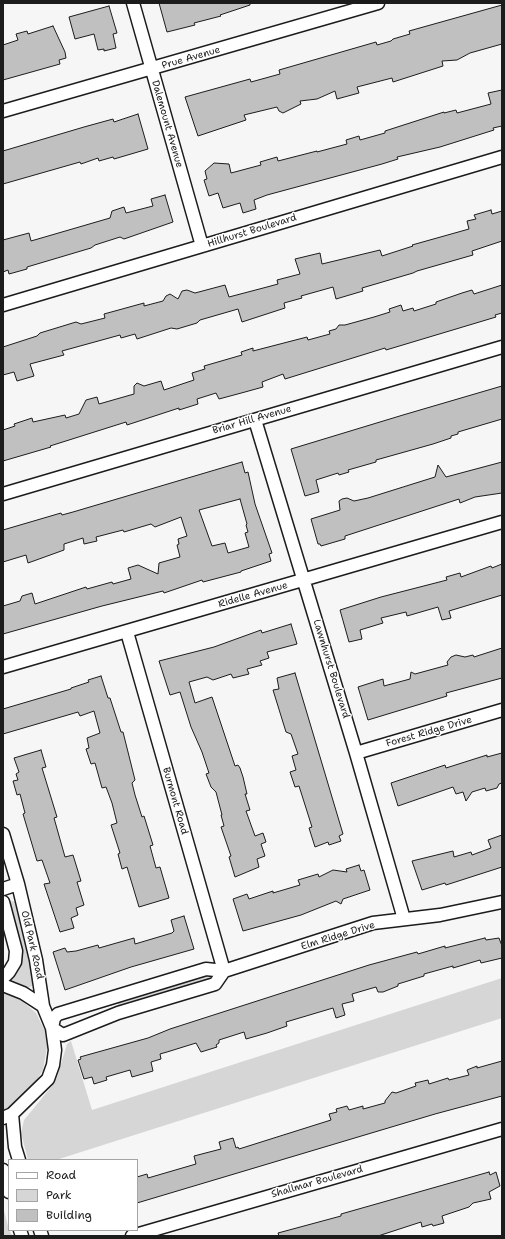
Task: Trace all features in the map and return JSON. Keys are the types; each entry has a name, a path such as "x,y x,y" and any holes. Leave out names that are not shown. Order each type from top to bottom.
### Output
{"street":[{"name":"Dalemount Avenue","path":"134,3 151,69 202,246"},
{"name":"Prue Avenue","path":"3,111 378,3"},
{"name":"Hillhurst Boulevard","path":"3,305 502,157"},
{"name":"Briar Hill Avenue","path":"3,494 502,347"},
{"name":"Lawnhurst Boulevard","path":"255,420 356,753 404,919"},
{"name":"Ridelle Avenue","path":"3,667 502,522"},
{"name":"Burmont Road","path":"127,632 224,971"},
{"name":"Forest Ridge Drive","path":"356,753 502,710"},
{"name":"Old Park Road","path":"3,834 18,884 36,960 43,1006 52,1028 54,1050 53,1065 48,1079 7,1116"},
{"path":"3,889 18,884"},
{"name":"Old Park Road","path":"3,902 16,951 15,962 10,972 3,978"},
{"name":"Elm Ridge Drive","path":"224,971 215,984 118,1014 63,1035 52,1028 54,1018 58,1014 206,969 224,971 373,923 440,915 502,902"},
{"path":"3,985 23,993 43,1006"},
{"path":"113,998 118,1014"},
{"path":"7,1116 19,1159"},
{"name":"Shallmar Boulevard","path":"132,1236 502,1129"},
{"path":"3,1170 8,1188"}],"green space":[{"path":"12,901 15,902 16,905 33,978 32,986 28,988 9,981 18,969 22,953 10,903"},
{"path":"207,973 211,976 209,980 120,1009 118,1006 118,1003 121,1000"},
{"path":"502,978 502,1018 59,1159 28,1159 21,1133 24,1120 52,1086 57,1077 67,1044 71,1041 92,1110"},
{"path":"3,992 21,1000 36,1013 45,1031 47,1047 43,1070 33,1086 18,1101 3,1111"},
{"path":"3,1207 8,1231 12,1235 3,1235"}],"building":[{"path":"159,3 250,3 250,5 220,15 221,16 194,23 195,25 167,32"},
{"path":"502,5 502,44 470,53 457,60 442,61 443,66 393,82 392,78 357,87 359,93 337,99 335,91 317,99 300,101 301,104 283,113 279,111 277,107 244,115 246,120 198,136 185,97 250,79 251,82 280,74 279,70 376,42 377,45 391,41 410,34 409,31"},
{"path":"109,6 117,33 113,34 116,48 104,51 104,49 98,50 94,34 75,39 69,17"},
{"path":"53,26 65,52 66,58 59,60 60,64 3,80 3,45 18,40 16,34 27,31 28,34"},
{"path":"502,90 502,126 493,128 494,130 440,147 397,157 398,159 382,164 267,195 254,200 256,209 243,213 240,203 223,208 218,193 209,196 204,180 207,179 205,171 214,163 229,164 231,173 261,165 260,162 277,157 278,161 317,152 347,144 346,140 359,136 360,140 385,133 385,131 444,112 456,110 457,113 491,104 488,93"},
{"path":"138,114 148,149 114,159 113,157 99,161 98,158 81,164 80,162 3,184 3,151 113,119 114,122"},
{"path":"165,195 173,222 124,239 120,237 95,245 91,248 27,267 27,269 9,274 8,270 3,272 3,240 29,233 31,241 110,218 112,211 124,207 126,213 153,206 151,199"},
{"path":"491,210 492,214 502,211 502,241 472,251 473,255 362,288 363,291 336,299 333,287 301,296 302,298 284,303 285,308 242,322 238,309 200,320 197,323 177,329 171,328 137,339 135,334 121,338 120,335 62,351 64,355 30,364 34,376 17,381 14,372 3,375 3,347 37,336 40,333 76,322 81,324 105,318 104,314 144,303 144,306 163,301 166,296 170,294 178,299 182,291 187,290 195,293 225,285 229,297 278,284 277,280 300,274 295,259 320,253 322,264 380,250 382,256 413,246 412,245 469,229 467,221 476,219 474,215"},
{"path":"502,285 502,313 495,315 496,317 386,350 385,348 285,379 283,374 262,382 263,387 245,392 219,399 216,393 197,399 198,404 179,410 179,408 127,425 126,422 3,461 3,430 15,426 14,424 32,418 33,422 65,415 66,418 79,414 86,400 97,397 99,404 134,394 134,386 137,383 144,386 161,381 164,390 194,380 192,373 205,369 204,366 242,355 241,352 253,348 253,351 307,337 308,340 330,334 329,331 336,329 339,325 345,325 390,312 389,309 401,305 403,311 413,308 414,311 472,290 474,294"},
{"path":"502,386 502,419 458,432 458,434 451,436 451,438 433,444 376,460 376,462 348,470 349,472 339,475 338,473 316,480 319,492 305,496 291,449"},
{"path":"242,462 245,473 248,472 255,504 272,553 269,554 271,561 241,572 203,582 202,580 164,593 163,591 102,606 3,634 3,606 20,601 22,596 32,593 35,604 86,587 87,589 112,582 113,584 131,579 128,568 138,565 158,574 159,563 180,557 177,545 179,544 178,539 187,536 181,517 155,527 151,524 124,532 123,530 96,537 97,541 84,544 83,538 64,544 64,550 28,563 26,555 3,562 3,530 61,513 62,515","holes":["240,499 248,532 245,533 249,547 228,553 225,543 212,546 199,510"]},
{"path":"502,462 502,493 475,497 460,503 459,499 345,536 345,539 321,546 318,544 311,519 340,510 339,501 342,499 347,498 354,501 368,498 435,477 438,465 446,477"},
{"path":"502,564 502,595 449,611 451,618 442,620 438,607 407,616 406,612 381,618 383,623 360,630 362,639 349,642 340,610 381,597 447,580 446,577 460,573 461,577 491,566 492,568"},
{"path":"291,624 297,644 267,652 269,658 260,661 262,665 247,669 249,674 233,678 231,674 213,680 207,677 189,682 195,703 212,697 235,766 238,765 243,777 247,794 245,794 250,810 246,811 255,836 263,833 266,842 261,844 265,856 257,859 259,867 235,877 229,857 231,856 221,827 224,826 216,792 211,787 206,774 209,773 202,752 191,727 180,692 170,695 159,661 214,647 261,630 262,633"},
{"path":"502,648 502,678 446,693 447,696 368,720 358,687 383,679 384,686 410,679 411,672 415,674 448,665 447,662 451,657 456,655 465,657 473,655 474,657"},
{"path":"295,673 343,834 339,836 341,841 329,845 328,842 315,847 309,828 312,827 299,786 295,787 290,772 296,770 292,756 298,754 291,734 286,732 273,690 279,689 277,678"},
{"path":"101,676 121,732 123,732 135,780 132,783 135,795 142,817 144,816 153,845 150,846 156,868 160,867 169,898 139,907 127,867 122,869 118,854 120,853 111,825 117,823 112,803 106,787 102,788 95,763 91,764 86,749 89,748 87,738 100,733 94,711 80,716 78,712 3,734 3,709 71,689 89,682 88,680"},
{"path":"41,750 46,767 42,768 57,817 54,818 65,857 73,855 81,881 77,882 84,905 76,908 78,915 71,918 74,928 60,932 44,884 50,883 42,860 37,861 23,814 25,813 20,794 17,795 13,781 18,780 16,774 19,772 14,758"},
{"path":"502,753 502,783 499,784 497,788 486,791 485,788 472,792 466,801 463,792 456,794 453,787 398,806 391,783 445,765 446,768 487,755 487,757"},
{"path":"502,835 502,867 446,885 445,883 422,890 412,861 453,851 454,857 471,852 472,855 491,848 488,840"},
{"path":"359,865 361,871 364,870 370,890 343,899 341,904 336,901 301,915 243,931 233,899 247,894 249,899 273,891 273,893 300,885 298,880 318,874 319,877 333,870 347,872 346,869"},
{"path":"184,916 194,949 131,967 65,990 53,952 65,948 67,952 76,951 98,945 99,948 134,938 135,944 172,933 174,931 171,920"},
{"path":"485,938 486,940 499,938 502,946 502,958 481,963 480,960 453,968 453,966 424,974 424,976 398,984 398,986 383,992 378,992 376,987 352,994 354,1001 342,1004 345,1015 336,1018 333,1008 286,1022 287,1026 246,1039 244,1032 219,1040 219,1043 216,1045 217,1047 201,1052 196,1043 160,1054 161,1059 151,1062 153,1071 132,1077 130,1070 106,1077 107,1080 94,1084 92,1077 84,1079 78,1060 81,1059 80,1057 148,1038 170,1029 369,965 417,952 418,954 445,946 445,948"},
{"path":"502,1061 502,1096 435,1114 138,1203 138,1177 147,1174 148,1178 196,1164 194,1156 221,1149 219,1142 233,1138 236,1148 238,1147 239,1149 331,1120 329,1114 337,1112 336,1109 347,1106 349,1110 363,1106 363,1109 385,1103 392,1092 396,1093 416,1086 415,1083 428,1080 429,1084 448,1078 449,1080 469,1075 467,1070 477,1066 477,1068"},
{"path":"489,1172 490,1175 496,1172 500,1186 489,1192 491,1199 473,1203 469,1207 442,1216 444,1223 422,1227 421,1222 378,1236 279,1236 278,1233 341,1216 341,1214"}]}
